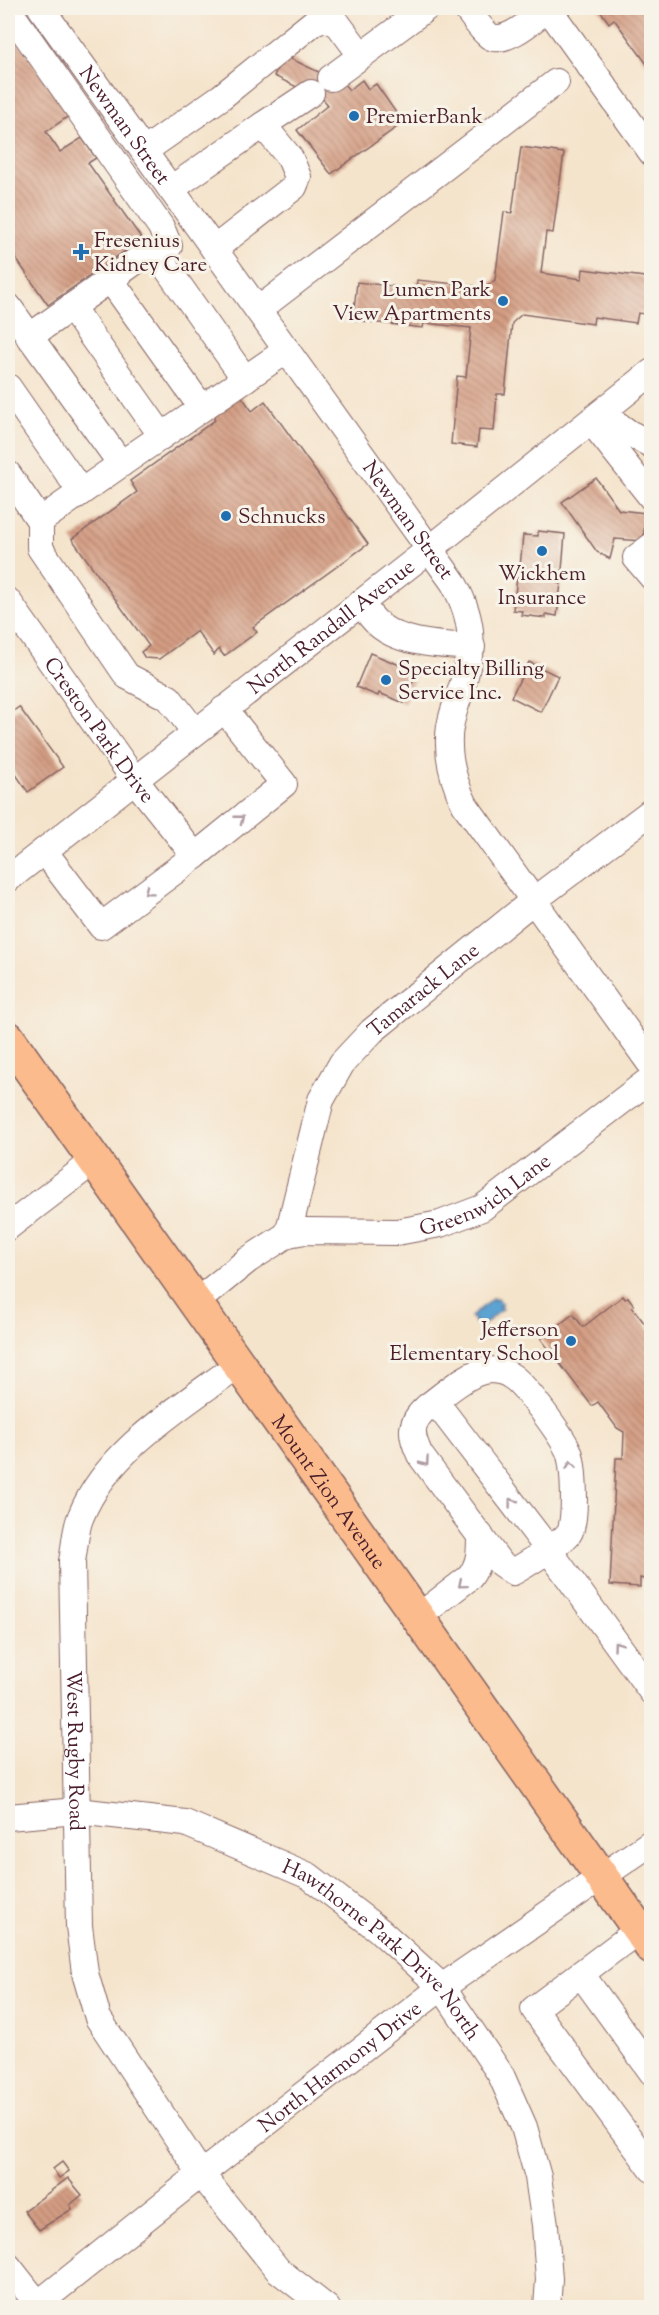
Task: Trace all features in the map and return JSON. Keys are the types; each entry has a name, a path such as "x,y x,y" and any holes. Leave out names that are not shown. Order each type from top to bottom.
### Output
{"main road":[{"name":"Mount Zion Avenue","path":"8,1038 645,1939"}],"street":[{"name":"Newman Street","path":"41,8 430,549 464,600 471,627 471,647 469,664 455,706 449,736 450,763 455,786 465,805 651,1066"},
{"path":"331,78 426,8"},
{"path":"466,8 488,36 500,39 512,34 548,8 651,153"},
{"path":"8,9 161,227 169,246 166,253 159,257 143,256 29,337"},
{"path":"144,151 221,97 314,22 324,18 338,24 361,55"},
{"path":"258,310 556,82"},
{"path":"171,189 311,93"},
{"path":"214,249 294,187 298,177 290,158 263,125"},
{"path":"161,227 186,210"},
{"path":"159,257 245,379"},
{"path":"110,279 202,408"},
{"path":"8,306 121,464"},
{"path":"71,307 162,436"},
{"path":"40,520 287,350"},
{"name":"North Randall Avenue","path":"8,879 430,549 651,372"},
{"path":"8,387 81,492"},
{"path":"596,417 651,445"},
{"path":"596,417 651,498"},
{"path":"8,474 40,520 40,548 127,676 169,698 195,732"},
{"path":"651,546 636,558 651,577"},
{"name":"Creston Park Drive","path":"8,601 134,779 195,856"},
{"path":"360,603 377,624 400,635 425,644 471,647"},
{"path":"44,851 101,926 195,856 284,784 224,709"},
{"name":"Tamarack Lane","path":"288,1234 321,1100 342,1063 372,1031 534,900 651,811"},
{"name":"Greenwich Lane","path":"288,1234 304,1231 397,1232 440,1224 482,1208 651,1078"},
{"path":"8,1227 94,1161"},
{"path":"196,1302 248,1260 288,1234"},
{"name":"West Rugby Road","path":"239,1364 131,1445 103,1477 80,1517 72,1561 79,1926 85,1973 99,2018 201,2175 279,2270 327,2307"},
{"path":"488,1370 512,1376 561,1438 569,1453 572,1469 572,1525 569,1534 513,1572 500,1563 415,1445 413,1436 416,1416 427,1407 466,1378 488,1370"},
{"path":"427,1407 439,1408 444,1413 548,1549 651,1692"},
{"path":"418,1617 470,1577 477,1568 481,1556 480,1535"},
{"name":"Hawthorne Park Drive North","path":"8,1817 76,1811 185,1823 309,1876 379,1930 442,1987 501,2074 524,2127 538,2177 545,2225 549,2279 547,2307"},
{"name":"North Harmony Drive","path":"40,2306 201,2175 442,1987 651,1842"},
{"path":"645,1939 581,1974 534,2009 651,2169"},
{"path":"581,1974 651,2072"},
{"path":"8,2266 40,2306"}],"water":[{"path":"493,1298 495,1300 498,1298 502,1309 480,1328 471,1317"}],"building":[{"path":"598,8 652,8 652,71 614,19 609,23"},
{"path":"8,27 70,115 46,132 60,152 82,138 96,158 88,163 142,239 48,305 8,247"},
{"name":"PremierBank","path":"283,55 344,84 349,90 362,80 368,89 376,84 397,114 391,119 397,127 331,174 297,130 328,105 324,100 274,76"},
{"name":"Lumen Park View Apartments","path":"521,147 564,153 553,233 546,232 541,273 582,279 583,269 652,278 652,315 638,313 636,323 594,317 593,324 522,314 512,323 505,394 497,394 494,431 479,430 477,447 451,444 457,376 466,377 471,328 424,323 423,328 353,320 357,282 416,289 417,280 486,287 495,280 504,212 512,213"},
{"name":"Schnucks","path":"240,394 252,411 265,401 368,544 253,627 257,632 224,656 219,649 214,655 197,631 159,659 145,658 141,652 149,646 72,539 137,492 130,481 215,420 211,415"},
{"path":"596,478 619,510 646,513 643,541 615,539 610,559 597,552 562,502"},
{"path":"538,531 565,534 562,570 559,571 557,583 561,583 557,616 546,614 546,618 521,615 522,611 513,610 517,578 521,578 523,567 520,567 523,535 538,536"},
{"name":"Specialty Billing Service Inc.","path":"370,653 417,672 404,703 356,687"},
{"path":"529,662 558,676 541,712 511,697"},
{"path":"19,707 63,767 28,792 8,763 8,715"},
{"path":"623,1296 625,1299 628,1297 634,1305 632,1307 652,1333 652,1347 647,1350 652,1356 652,1581 640,1578 640,1587 610,1585 616,1458 623,1458 624,1432 617,1428 598,1402 592,1406 541,1339 573,1314 583,1327"},
{"path":"62,2162 69,2171 59,2178 53,2169"},
{"path":"68,2178 82,2195 70,2205 72,2209 39,2230 24,2211"}],"place":[{"name":"PremierBank","path":"354,116"},
{"name":"Fresenius Kidney Care","path":"81,252"},
{"name":"Lumen Park View Apartments","path":"503,301"},
{"name":"Schnucks","path":"226,516"},
{"name":"Wickhem Insurance","path":"542,551"},
{"name":"Specialty Billing Service Inc.","path":"386,680"},
{"name":"Jefferson Elementary School","path":"571,1341"}]}
